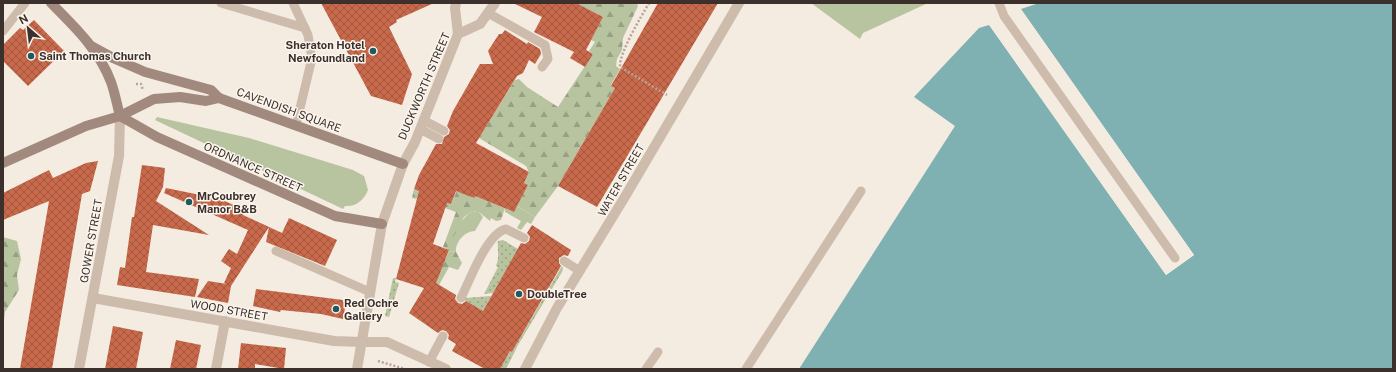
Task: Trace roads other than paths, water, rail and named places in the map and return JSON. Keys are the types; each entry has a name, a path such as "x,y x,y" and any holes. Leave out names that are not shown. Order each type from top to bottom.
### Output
{"main road":[{"path":"51,3 91,46 104,66 111,82 120,116"},
{"path":"91,46 129,66 212,90 219,98"},
{"name":"CAVENDISH SQUARE","path":"3,163 86,126 120,116 154,99 180,97 206,100 219,98 403,164"},
{"name":"ORDNANCE STREET","path":"120,116 157,137 335,216 382,224"}],"street":[{"path":"456,3 455,8 458,34"},
{"name":"DUCKWORTH STREET","path":"357,369 382,224 403,164 415,142 458,34 480,24 495,3"},
{"name":"WATER STREET","path":"525,369 557,308 739,3"},
{"name":"GOWER STREET","path":"79,369 119,156 120,116"},
{"name":"WOOD STREET","path":"93,298 334,341 387,342 446,369"},
{"path":"216,369 225,321"}],"lane":[{"path":"3,31 25,3"},
{"path":"222,3 305,28"},
{"path":"293,3 311,45 312,58 296,125"},
{"path":"999,3 1004,16 1174,258"},
{"path":"488,13 545,45 548,59 542,67"},
{"path":"422,124 441,135"},
{"path":"746,369 861,191"},
{"path":"461,298 478,262 495,235 506,229 524,238"},
{"path":"276,251 370,292"},
{"path":"564,261 580,271"},
{"path":"430,362 443,336"},
{"path":"646,369 658,352"}],"water":[{"path":"1039,3 1393,3 1393,369 799,369 955,126 914,97 979,28 989,25 1166,275 1194,255 1021,9"}],"place":[{"name":"Sheraton Hotel Newfoundland","path":"373,51"},
{"name":"Saint Thomas Church","path":"31,56"},
{"name":"MrCoubrey Manor B&B","path":"189,202"},
{"name":"DoubleTree","path":"519,294"},
{"name":"Red Ochre Gallery","path":"336,309"}]}
